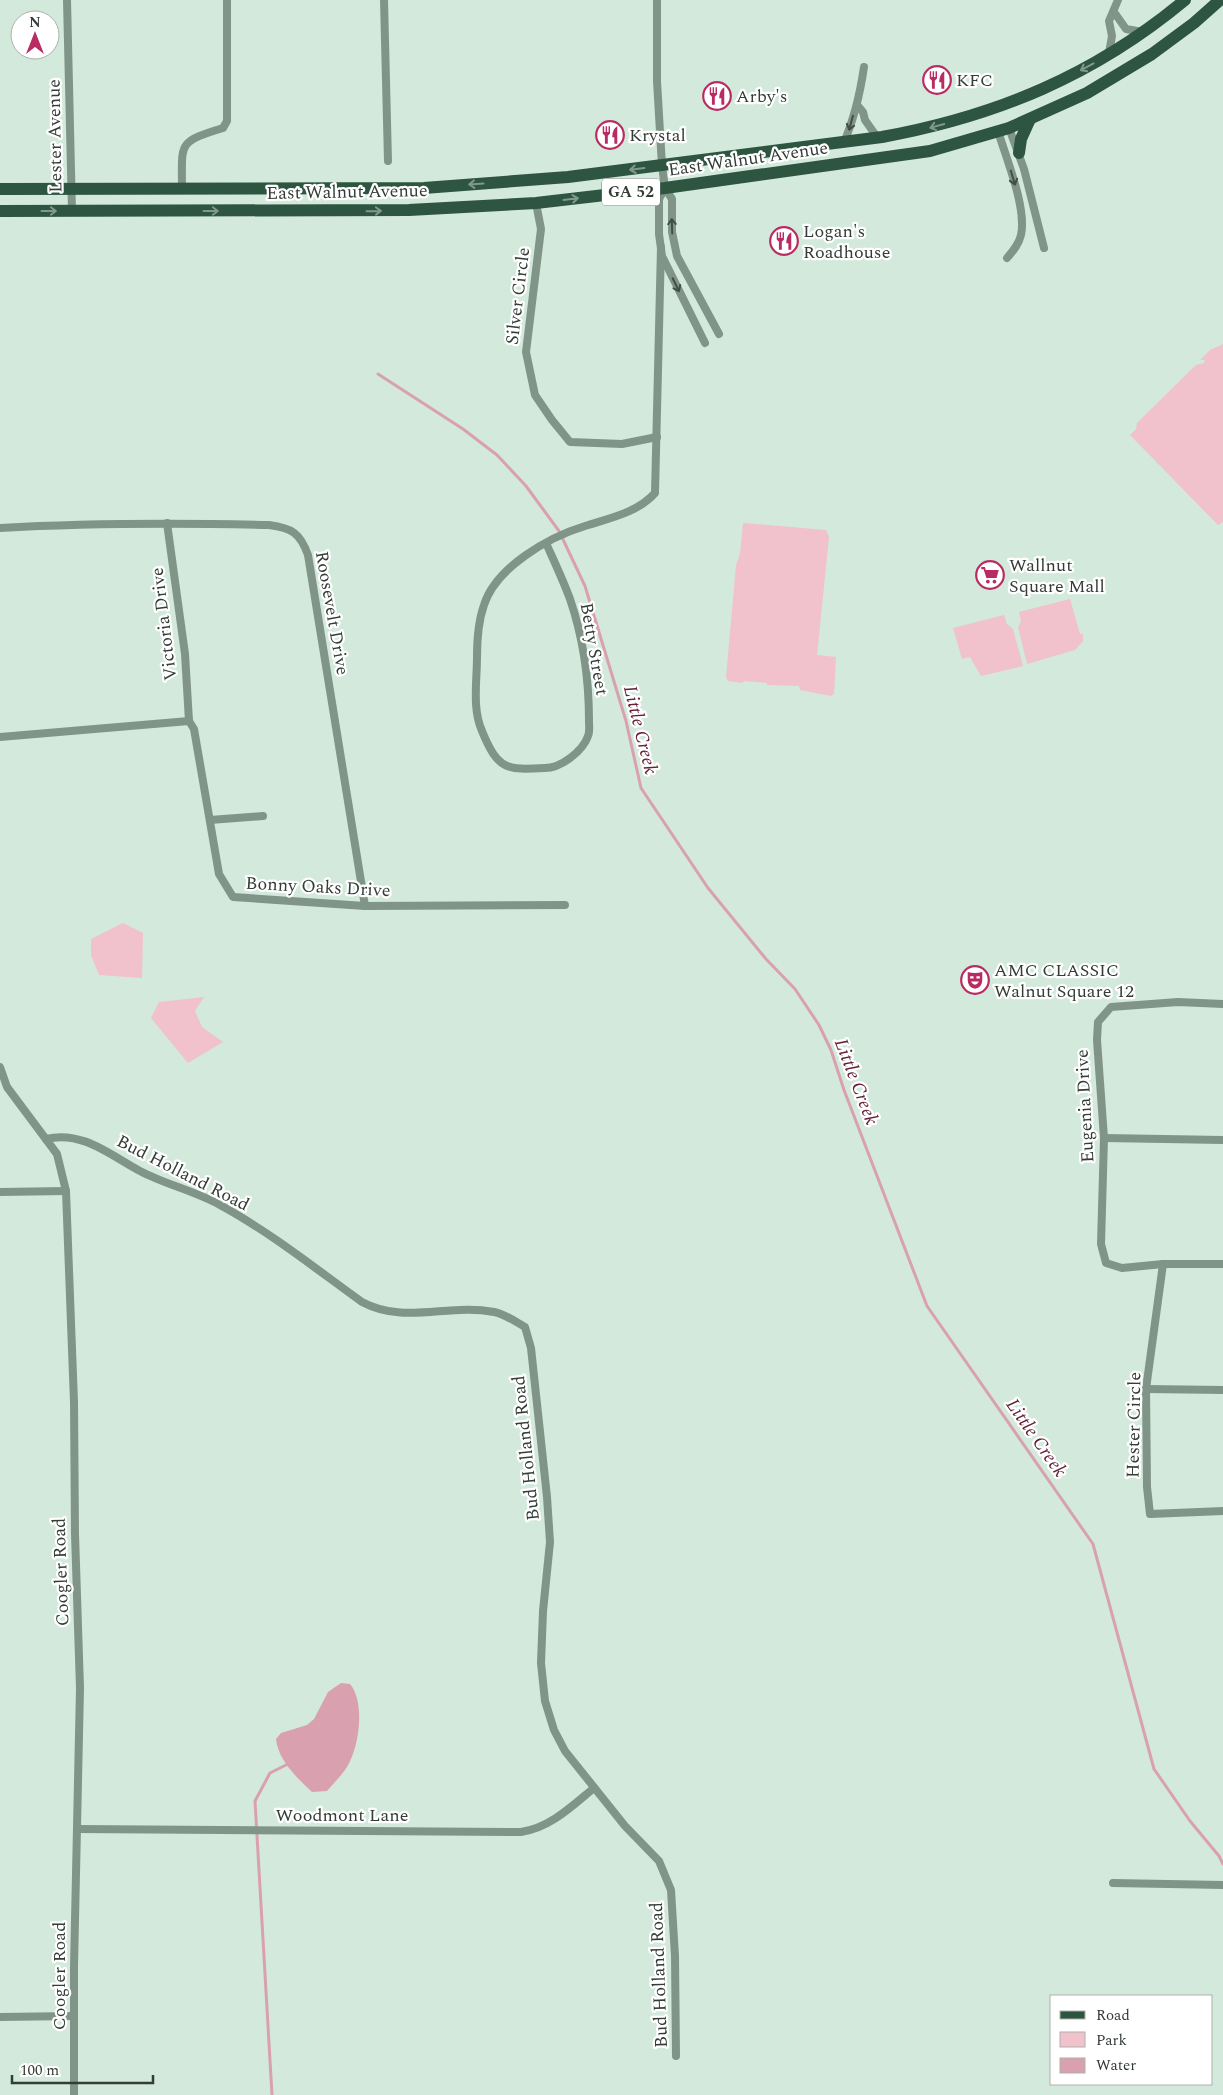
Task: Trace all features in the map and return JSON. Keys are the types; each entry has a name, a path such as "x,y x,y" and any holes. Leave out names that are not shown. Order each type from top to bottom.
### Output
{"main road":[{"name":"East Walnut Avenue","path":"0,189 424,188 510,182 662,166 877,137 927,129 966,118 1011,103 1056,84 1144,32 1185,0"},
{"name":"East Walnut Avenue","path":"0,211 409,210 536,203 664,188 922,152 1030,120 1087,93 1126,71 1194,23 1220,0"},
{"path":"1019,152 1023,134 1030,120"}],"street":[{"name":"Lester Avenue","path":"67,0 72,212"},
{"path":"182,188 182,151 186,143 193,138 223,128 227,121 227,0"},
{"path":"384,0 388,161"},
{"path":"657,0 657,81 662,166 664,188 672,199 672,232 677,256 720,334"},
{"path":"1108,55 1112,45 1109,21 1118,0"},
{"path":"1114,12 1126,29 1144,32"},
{"path":"844,142 854,112 858,106 864,67"},
{"path":"858,106 877,137"},
{"path":"1004,129 1019,152 1044,248"},
{"path":"1004,129 1022,219 1021,237 1007,258"},
{"name":"Betty Street","path":"546,543 570,599 583,655 589,695 588,736 571,760 549,768 512,769 492,754 476,718 478,630 484,603 493,586 528,553 546,543 573,530 630,512 648,501 655,493 660,247 659,198 664,188"},
{"name":"Silver Circle","path":"536,203 541,229 526,352 535,395 570,442 622,444 656,437"},
{"path":"660,247 662,256 705,343"},
{"name":"Roosevelt Drive","path":"0,528 75,524 167,523 285,527 296,533 304,544 308,555 365,906"},
{"name":"Victoria Drive","path":"167,523 185,654 190,721"},
{"path":"0,737 190,721"},
{"name":"Bonny Oaks Drive","path":"190,721 194,729 219,874 233,897 365,906 565,905"},
{"path":"210,820 263,816"},
{"name":"Eugenia Drive","path":"1163,1264 1122,1268 1106,1263 1101,1244 1104,1138 1097,1040 1098,1022 1111,1007 1178,1002 1223,1004"},
{"name":"Coogler Road","path":"0,1067 7,1087 57,1154 66,1191 74,1402 75,1534 80,1688 74,2095"},
{"name":"Bud Holland Road","path":"46,1139 71,1136 118,1156 141,1171 220,1205 362,1302 374,1308 391,1313 459,1309 496,1312 526,1327 531,1348 550,1542 543,1611 541,1663 545,1701 554,1730 565,1751 626,1826 659,1861 671,1890 675,1956 676,2056"},
{"path":"1104,1138 1223,1140"},
{"path":"0,1192 66,1191"},
{"path":"1163,1264 1223,1264"},
{"name":"Hester Circle","path":"1163,1264 1146,1389 1147,1487 1150,1514 1223,1511"},
{"path":"1146,1389 1223,1390"},
{"name":"Woodmont Lane","path":"77,1829 521,1832 543,1826 594,1788"},
{"path":"1113,1884 1223,1885"},
{"path":"0,2017 74,2016"}],"green space":[{"path":"1223,344 1223,522 1218,525 1130,435 1136,429 1137,423 1196,365 1204,363 1205,360 1200,360 1210,350"},
{"path":"743,523 826,530 829,537 817,655 836,657 834,694 831,696 800,690 799,686 728,681 726,677 736,565 740,554"},
{"path":"1070,599 1080,634 1083,634 1083,641 1075,650 1027,664 1018,627 1021,621 1019,612"},
{"path":"1004,615 1007,624 1013,629 1023,666 981,676 970,657 962,659 953,628"},
{"path":"123,923 143,933 142,978 99,975 91,955 91,939"},
{"path":"204,997 195,1011 202,1027 223,1042 188,1063 151,1018 159,1002"}],"water":[{"path":"341,1683 350,1684 355,1692 358,1703 359,1727 354,1751 345,1770 327,1791 312,1792 284,1761 276,1739 281,1733 307,1725 314,1719 328,1692"}],"waterway":[{"name":"Little Creek","path":"378,374 463,429 497,455 526,486 559,531 585,586 626,721 641,788 708,888 766,959 795,989 819,1025 831,1050 844,1090 927,1306 1093,1544 1154,1769 1223,1864"},
{"path":"272,2095 255,1801 270,1773 288,1764"}],"place":[{"name":"KFC","path":"937,80"},
{"name":"Arby's","path":"717,96"},
{"name":"Krystal","path":"610,135"},
{"name":"Logan's Roadhouse","path":"784,241"},
{"name":"Wallnut Square Mall","path":"990,575"},
{"name":"AMC CLASSIC Walnut Square 12","path":"975,980"}]}
